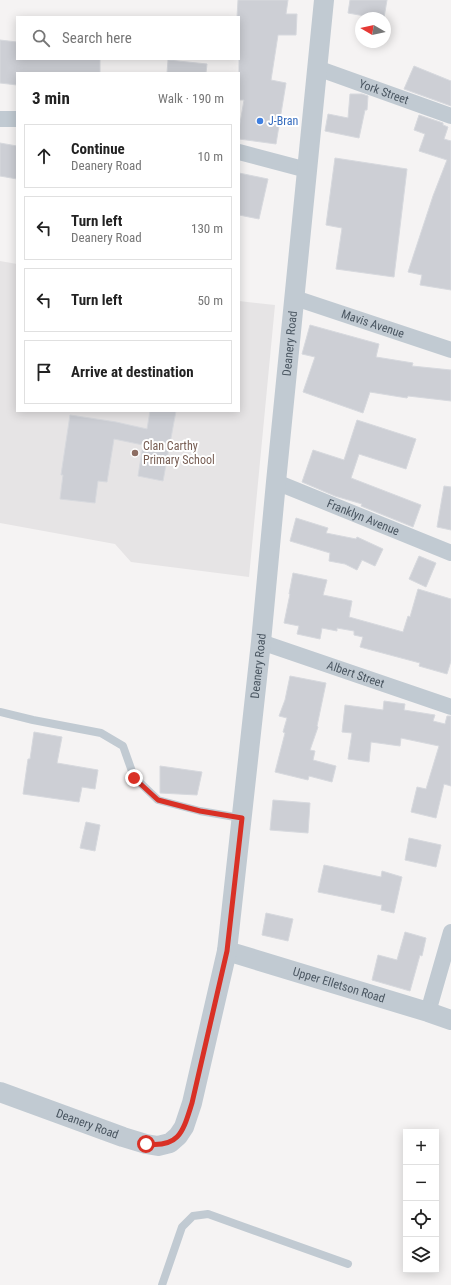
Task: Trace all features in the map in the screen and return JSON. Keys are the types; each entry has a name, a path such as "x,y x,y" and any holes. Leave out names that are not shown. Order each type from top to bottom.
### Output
{"street":[{"name":"Deanery Road","path":"0,1092 146,1144 158,1146 170,1143 178,1136 184,1127 192,1103 227,951 261,642 324,0"},
{"name":"York Street","path":"317,68 451,116"},
{"path":"0,119 16,119"},
{"path":"240,152 307,170"},
{"name":"Mavis Avenue","path":"295,298 451,350"},
{"name":"Franklyn Avenue","path":"276,482 451,553"},
{"name":"Albert Street","path":"261,642 451,707"},
{"path":"428,1012 451,932"},
{"name":"Upper Elletson Road","path":"227,951 451,1020"}],"lane":[{"path":"0,712 101,733 123,746 134,778 158,800 200,811 242,818"},
{"path":"162,1285 182,1226 193,1216 208,1214 348,1264"}],"shaded area":[{"name":"Clan Carthy Primary School","path":"0,261 16,264 16,412 240,412 240,301 275,305 249,577 131,562 115,544 0,523"}],"building":[{"path":"238,0 288,0 286,14 297,14 296,35 278,35 271,80 286,83 276,144 240,139 240,123 244,100 240,100 240,16 237,16"},
{"path":"350,0 387,0 385,12 355,12 355,14 348,13"},
{"path":"0,40 16,42 16,60 100,60 100,72 16,72 16,85 0,83"},
{"path":"168,60 207,64 206,72 167,72"},
{"path":"414,66 451,81 451,106 404,89"},
{"path":"350,94 362,94 368,96 367,110 365,110 359,138 325,131 328,114 348,118"},
{"path":"419,115 443,123 443,125 448,127 444,139 451,141 451,290 420,285 422,275 408,272 433,196 447,160 419,151 425,134 414,130"},
{"path":"0,143 16,146 16,179 0,176"},
{"path":"335,158 407,169 394,277 336,269 342,228 326,225"},
{"path":"240,173 268,179 259,219 240,215"},
{"path":"310,325 379,344 376,357 413,363 412,366 451,370 451,401 408,396 407,398 370,392 363,413 303,392 315,357 302,354"},
{"path":"150,412 176,412 163,481 138,476 143,445 114,439 107,482 98,481 95,503 60,499 63,475 61,475 70,415 116,422 147,429"},
{"path":"357,420 416,439 406,469 359,454 351,478 421,505 413,527 361,506 362,504 335,496 302,482 313,450 344,460"},
{"path":"444,486 451,487 451,530 437,527"},
{"path":"296,518 328,528 326,533 356,539 357,537 383,549 375,566 362,560 357,570 345,564 329,561 330,553 290,541"},
{"path":"419,556 436,563 426,587 409,579"},
{"path":"293,573 327,580 323,595 352,601 349,617 403,632 408,616 410,617 418,589 451,599 451,661 447,674 419,666 420,663 360,647 363,637 354,635 354,631 337,628 337,631 322,628 320,639 297,634 299,626 284,623"},
{"path":"290,676 326,683 318,727 310,750 315,751 313,760 336,766 332,782 309,776 308,780 275,772 285,733 283,732 287,718 279,716 285,700"},
{"path":"384,701 405,704 404,710 435,715 433,721 445,724 447,716 451,716 451,786 444,784 436,818 411,812 417,787 426,789 439,746 401,738 400,746 371,742 369,762 348,759 352,733 342,732 345,705 383,710"},
{"path":"34,732 62,737 57,763 98,770 95,789 82,787 79,802 23,794"},
{"path":"160,766 202,772 197,795 160,793"},
{"path":"273,800 310,803 308,833 270,830"},
{"path":"86,822 100,825 95,851 80,848"},
{"path":"409,838 441,845 436,867 405,860"},
{"path":"324,865 381,877 382,871 402,877 394,913 381,910 382,905 318,892"},
{"path":"266,913 293,919 288,941 262,935"},
{"path":"405,932 426,938 422,956 420,955 410,991 372,980 378,955 397,960"}],"place":[{"name":"J-Bran","path":"260,121"},
{"name":"Clan Carthy Primary School","path":"135,453"}],"route":[{"path":"134,778 158,800 200,811 242,818 227,951 192,1103 184,1127 178,1136 170,1143 158,1146 146,1144"}]}
